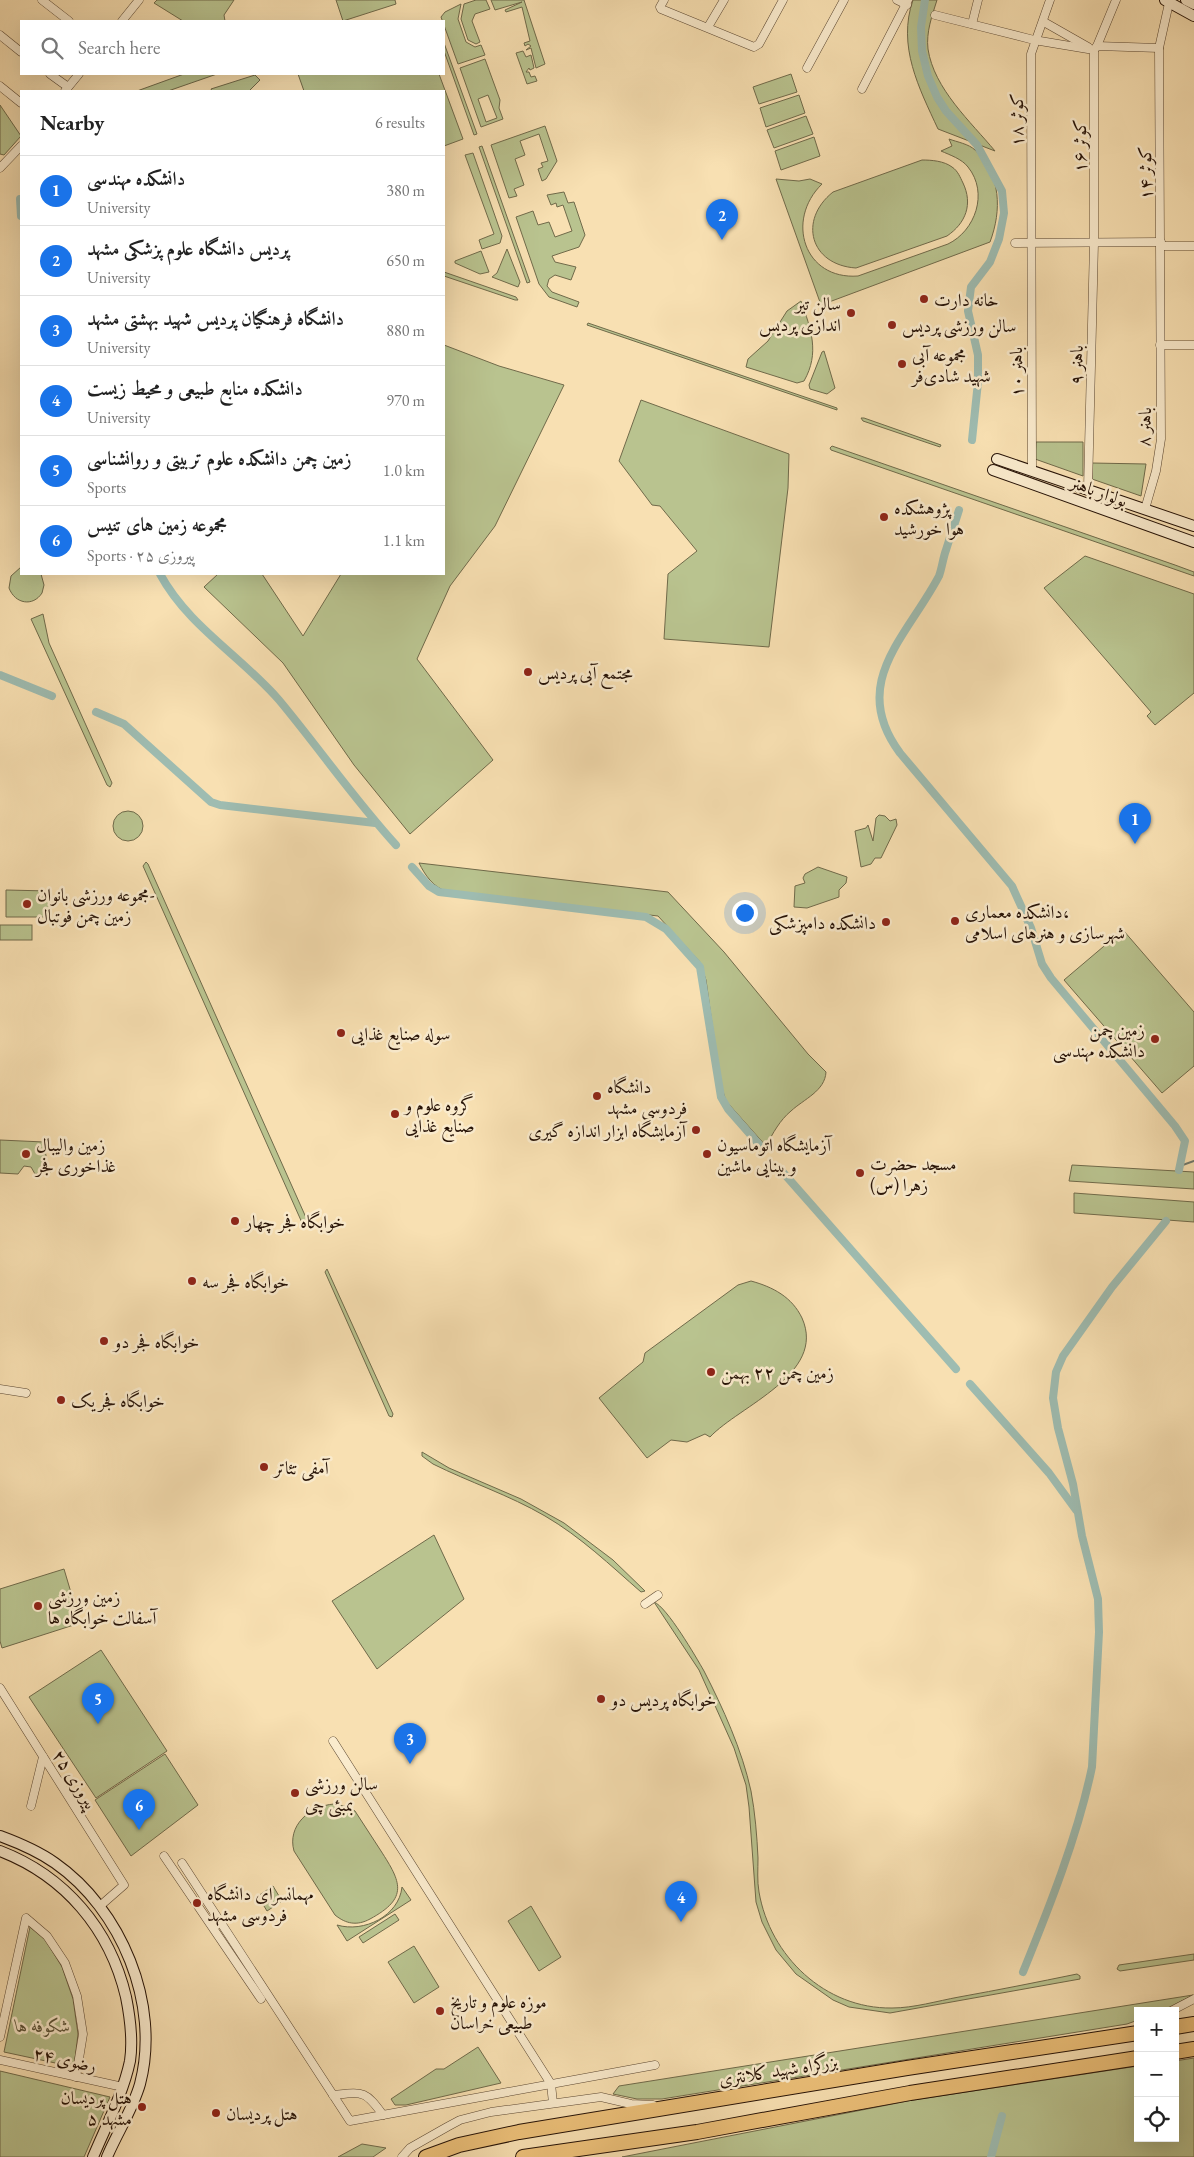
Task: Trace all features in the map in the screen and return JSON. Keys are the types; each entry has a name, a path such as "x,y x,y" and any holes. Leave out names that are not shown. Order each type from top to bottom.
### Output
{"highway":[{"path":"1179,2026 1194,2024"},
{"name":"بزرگراه شهید کلانتری","path":"426,2157 459,2145 520,2132 906,2068 1134,2034"},
{"path":"1179,2051 1194,2049"},
{"path":"524,2157 697,2132 910,2093 1134,2059"}],"street":[{"path":"123,20 139,0"},
{"path":"708,27 724,0"},
{"path":"662,4 708,27 757,46 783,0"},
{"path":"807,68 844,0"},
{"path":"862,89 907,3 897,0"},
{"path":"972,24 978,0"},
{"name":"کوثر ۱۸","path":"1030,243 1031,54 1034,40 1044,22 1050,0"},
{"name":"کوثر ۱۶","path":"1094,243 1095,48 1116,0"},
{"path":"1186,0 1194,4"},
{"path":"46,1 68,20"},
{"path":"1167,1 1194,16"},
{"name":"کوثر ۱۴","path":"1160,345 1159,48 1167,1"},
{"path":"935,15 1034,40 1095,48 1159,48"},
{"path":"1044,22 1095,48"},
{"path":"0,36 20,51"},
{"path":"51,75 67,89 78,75"},
{"path":"0,86 20,102"},
{"path":"0,168 20,148"},
{"path":"1015,243 1194,246"},
{"name":"باهنر ۱۰","path":"1030,243 1032,470"},
{"name":"باهنر ۹","path":"1088,488 1094,243"},
{"path":"1160,345 1194,345"},
{"name":"باهنر ۸","path":"1146,509 1156,471 1161,439 1160,345"},
{"name":"بولوار باهنر","path":"1194,526 1000,459 996,471 1194,542"},
{"path":"0,1389 26,1393"},
{"path":"645,1604 658,1595"},
{"name":"پیروزی ۲۵","path":"0,1688 124,1886 100,1906"},
{"path":"333,1741 551,2084 553,2103"},
{"path":"31,1806 43,1757"},
{"path":"0,1836 26,1846 55,1863 79,1883 100,1906 121,1941 135,1978 142,2007 145,2037 144,2061 139,2085 107,2157"},
{"path":"0,1851 21,1859 46,1874 69,1893 89,1915 108,1947 122,1982 128,2010 130,2060 123,2087 93,2157"},
{"path":"164,1856 261,1999"},
{"path":"182,1863 350,2121 655,2065"},
{"path":"0,2037 26,1918 47,1936 65,1963 78,1996 83,2034 76,2077"},
{"path":"1178,2007 1194,1998"},
{"path":"1120,2036 1134,2029"},
{"name":"رضوی ۲۴","path":"0,2060 123,2087"},
{"path":"333,2095 363,2092 371,2097 383,2115"},
{"path":"402,2157 410,2148 460,2120 491,2112 601,2097 631,2104 675,2106"}],"green space":[{"path":"157,0 234,0 224,15 225,20 181,20 154,3"},
{"path":"336,0 395,0 396,4 343,20"},
{"path":"476,0 486,0 490,9 475,14 472,21 480,42 476,44 468,40 461,19 464,4"},
{"path":"491,0 524,0 545,64 536,68 531,48 526,50 531,46 528,44 525,46 524,43 530,41 522,7 506,12 505,10 522,2 495,10"},
{"path":"913,0 937,0 928,36 928,49 932,64 938,78 955,104 995,151 938,129 912,66 907,34"},
{"path":"461,4 458,19 466,42 475,47 481,45 485,55 458,64 445,28 445,20 442,20 441,17 445,12"},
{"path":"445,46 477,134 474,135 445,54"},
{"path":"523,51 526,57 531,55 534,68 530,70 529,68 526,72 529,72 531,77 535,76 537,81 527,84 516,53"},
{"path":"485,59 500,100 499,108 503,119 481,127 460,68","holes":["488,95 497,118 486,122 478,99"]},
{"path":"791,74 797,92 759,104 753,87"},
{"path":"181,75 214,75 171,90 140,90"},
{"path":"255,75 260,80 250,90 211,89"},
{"path":"298,75 439,75 445,90 304,90"},
{"path":"445,90 463,139 445,146"},
{"path":"799,95 805,113 766,127 760,108"},
{"path":"0,105 20,137 4,155 0,154"},
{"path":"806,116 813,134 774,148 767,130"},
{"path":"545,126 557,161 546,179 542,181 538,169 543,167 541,163 548,161 539,134 520,141 525,155 515,159 524,185 514,189 517,196 509,198 491,145"},
{"path":"814,137 820,156 781,170 775,151"},
{"path":"949,139 975,150 990,170 997,193 997,205 994,230 990,242 821,305 776,179 799,181 810,179 822,184 811,198 804,214 803,230 806,245 813,258 824,268 839,275 858,276 948,244 957,238 972,221 978,199 978,188 974,177 963,162 941,151 952,146"},
{"path":"482,146 530,282 527,283 479,147"},
{"path":"473,153 502,236 500,243 482,249 479,240 494,234 465,155"},
{"path":"922,160 938,161 949,165 957,172 963,183 967,198 966,212 954,231 947,236 856,268 840,265 828,259 819,250 814,239 815,215 822,203 833,192"},
{"path":"564,192 568,203 574,202 585,235 579,247 552,256 555,262 576,267 571,280 555,275 549,279 547,286 552,292 579,302 577,307 549,297 539,284 516,217 533,211 538,225 549,222 555,237 572,231 563,205 557,207 556,203 551,205 547,195"},
{"path":"507,249 520,282 518,287 492,277 497,273"},
{"path":"481,251 489,272 480,274 455,263 455,261"},
{"path":"445,272 516,297 518,300 445,276"},
{"path":"801,301 811,331 813,351 809,371 804,381 797,383 746,367 748,359 768,341 787,311"},
{"path":"588,323 837,408 837,410 587,325"},
{"path":"445,345 499,366 564,385 495,526 450,586 417,659 493,760 410,834 354,765 283,663 204,587 217,575 263,575 303,636 340,575 445,575"},
{"path":"824,351 835,388 827,394 810,389 809,385"},
{"path":"641,400 789,454 788,488 769,647 664,639 668,574 697,551 660,506 652,505 619,461"},
{"path":"861,418 941,445 940,447 863,421"},
{"path":"1036,442 1083,442 1083,476 1035,459"},
{"path":"832,446 1175,565 1194,572 1194,576 831,450"},
{"path":"1092,463 1146,464 1141,496 1092,479"},
{"path":"1085,556 1194,594 1194,693 1155,725 1147,716 1151,712 1044,588"},
{"path":"20,568 20,575 41,575 44,585 42,593 29,602 15,598 9,588 11,576"},
{"path":"43,614 49,643 112,783 110,787 107,785 31,619"},
{"path":"128,811 134,812 142,820 142,832 134,840 128,841 122,840 114,832 113,826 114,820 122,812"},
{"path":"879,815 885,816 890,821 896,819 897,825 881,858 875,858 871,864 861,867 855,831 866,828 868,825 873,841 876,818"},
{"path":"146,862 308,1222 306,1226 303,1225 143,866"},
{"path":"419,863 668,892 724,952 808,1054 826,1072 825,1079 818,1090 783,1118 766,1146 726,1101 720,1082 706,980 700,962 658,916 446,891 437,887 430,880"},
{"path":"818,867 847,877 846,883 839,890 839,897 807,908 794,907 795,886 805,883 803,878 805,874"},
{"name":"مجموعه ورزشی بانوان- زمین چمن فوتبال","path":"6,890 49,891 49,917 6,917"},
{"path":"0,925 32,925 32,940 0,940"},
{"name":"زمین چمن دانشکده مهندسی","path":"1123,930 1194,1012 1194,1066 1162,1093 1064,980"},
{"name":"زمین والیبال غذاخوری فجر","path":"0,1140 44,1142 46,1156 43,1160 43,1171 50,1171 50,1173 35,1174 31,1167 24,1166 18,1174 0,1173"},
{"path":"1072,1165 1194,1172 1194,1189 1069,1181"},
{"path":"1074,1193 1194,1202 1194,1222 1074,1213"},
{"path":"327,1269 393,1414 392,1417 389,1416 325,1272"},
{"name":"زمین چمن ۲۲ بهمن","path":"751,1281 767,1286 781,1294 798,1311 802,1318 806,1338 802,1356 792,1372 776,1387 723,1425 710,1437 705,1434 687,1442 671,1440 647,1458 599,1398 643,1362 645,1353 738,1285"},
{"path":"422,1452 449,1468 521,1499 564,1523 613,1560 645,1591 641,1592 595,1552 558,1524 517,1502 433,1464 422,1456"},
{"path":"434,1535 464,1599 377,1669 332,1601"},
{"name":"زمین ورزشی آسفالت خوابگاه ها","path":"64,1569 80,1623 2,1648 0,1641 0,1589"},
{"path":"654,1602 660,1606 673,1622 695,1655 725,1714 743,1760 751,1791 758,1858 758,1888 765,1915 775,1937 788,1957 804,1974 823,1989 844,1999 868,2006 892,2008 917,2006 1077,1974 1080,1976 1080,1979 890,2013 849,2007 833,2000 796,1974 776,1950 762,1922 756,1902 746,1785 734,1748 699,1670"},
{"path":"101,1650 167,1751 96,1798 29,1697"},
{"path":"165,1754 198,1805 131,1856 95,1800"},
{"path":"334,1804 348,1807 355,1811 388,1862 397,1881 398,1889 391,1904 361,1923 347,1922 335,1915 294,1851 294,1833 302,1819 316,1809"},
{"path":"273,1886 282,1901 267,1911 258,1896"},
{"path":"402,1887 411,1900 347,1941 337,1925 358,1927 378,1920 394,1906"},
{"path":"531,1906 561,1957 539,1971 508,1921"},
{"path":"395,1914 399,1920 363,1943 359,1937"},
{"name":"شکوفه ها","path":"30,1927 45,1939 62,1967 73,1999 78,2034 74,2067 4,2052"},
{"path":"414,1946 439,1987 414,2003 388,1962"},
{"path":"1194,1954 1194,1960 1120,1971 1117,1969 1119,1965"},
{"path":"1193,1995 1170,2007 1134,2007 1134,2021 1127,2024 662,2099 637,2099 613,2094 619,2086"},
{"path":"478,2047 501,2083 406,2105 395,2105 391,2099 436,2069 444,2069"},
{"path":"1194,2058 1194,2157 622,2157 913,2100 1134,2067 1134,2142 1179,2142 1179,2060"},
{"path":"0,2071 110,2097 84,2157 0,2157"},
{"path":"362,2144 386,2148 373,2157 338,2157"}],"waterway":[{"path":"925,0 921,27 922,51 928,76 937,97 946,111 977,145 1002,191 1004,213 999,239 990,262 971,287 968,311 978,355 978,382 972,440"},
{"path":"959,510 939,576 888,661 881,682 880,704 885,728 900,753 1012,886 1031,928 1042,964 1051,978 1175,1126 1185,1141 1179,1170"},
{"path":"161,575 172,593 200,625 279,700 396,845"},
{"path":"0,675 52,696"},
{"path":"96,712 124,724 211,802 220,805 375,823"},
{"path":"412,867 429,886 439,892 646,917 666,929 700,967 721,1097 728,1109 764,1150"},
{"path":"1180,1166 1194,1161"},
{"path":"780,1169 956,1369"},
{"path":"1023,1972 1053,1897 1071,1845 1092,1767 1099,1632 1098,1599 1082,1536 1073,1484 1058,1428 1053,1398 1056,1372 1063,1356 1112,1287 1166,1221"},
{"path":"970,1384 1049,1473 1076,1510"},
{"path":"991,2157 1002,2116"}],"place":[{"name":"پردیس دانشگاه علوم پزشکی مشهد","path":"722,240"},
{"name":"خانه دارت","path":"924,299"},
{"name":"سالن تیر اندازی پردیس","path":"851,313"},
{"name":"سالن ورزشی پردیس","path":"892,325"},
{"name":"مجموعه آبی شهید شادی‌فر","path":"902,364"},
{"name":"پژوهشکده هوا خورشید","path":"884,517"},
{"name":"مجتمع آبی پردیس","path":"528,672"},
{"name":"دانشکده مهندسی","path":"1135,844"},
{"name":"مجموعه ورزشی بانوان- زمین چمن فوتبال","path":"27,904"},
{"name":"دانشکده معماری، شهرسازی و هنرهای اسلامی","path":"955,921"},
{"name":"دانشکده دامپزشکی","path":"886,922"},
{"name":"سوله صنایع غذایی","path":"341,1033"},
{"name":"زمین چمن دانشکده مهندسی","path":"1155,1039"},
{"name":"دانشگاه فردوسی مشهد","path":"597,1096"},
{"name":"گروه علوم و صنایع غذایی","path":"395,1114"},
{"name":"آزمایشگاه ابزار اندازه گیری","path":"696,1130"},
{"name":"زمین والیبال غذاخوری فجر","path":"26,1154"},
{"name":"آزمایشگاه اتوماسیون و بینایی ماشین","path":"707,1154"},
{"name":"مسجد حضرت زهرا (س)","path":"860,1173"},
{"name":"خوابگاه فجر چهار","path":"235,1221"},
{"name":"خوابگاه فجر سه","path":"192,1281"},
{"name":"خوابگاه فجر دو","path":"104,1341"},
{"name":"زمین چمن ۲۲ بهمن","path":"711,1372"},
{"name":"خوابگاه فجر یک","path":"61,1400"},
{"name":"آمفی تئاتر","path":"264,1467"},
{"name":"زمین ورزشی آسفالت خوابگاه ها","path":"38,1606"},
{"name":"خوابگاه پردیس دو","path":"601,1699"},
{"name":"زمین چمن دانشکده علوم تربیتی و روانشناسی","path":"98,1724"},
{"name":"دانشگاه فرهنگیان پردیس شهید بهشتی مشهد","path":"410,1764"},
{"name":"سالن ورزشی بمبئی چی","path":"295,1793"},
{"name":"مجموعه زمین های تنیس","path":"139,1830"},
{"name":"مهمانسرای دانشگاه فردوسی مشهد","path":"197,1903"},
{"name":"دانشکده منابع طبیعی و محیط زیست","path":"681,1922"},
{"name":"موزه علوم و تاریخ طبیعی خراسان","path":"440,2011"},
{"name":"هتل پردیسان ۵ مشهد","path":"142,2107"},
{"name":"هتل پردیسان","path":"216,2113"}]}
